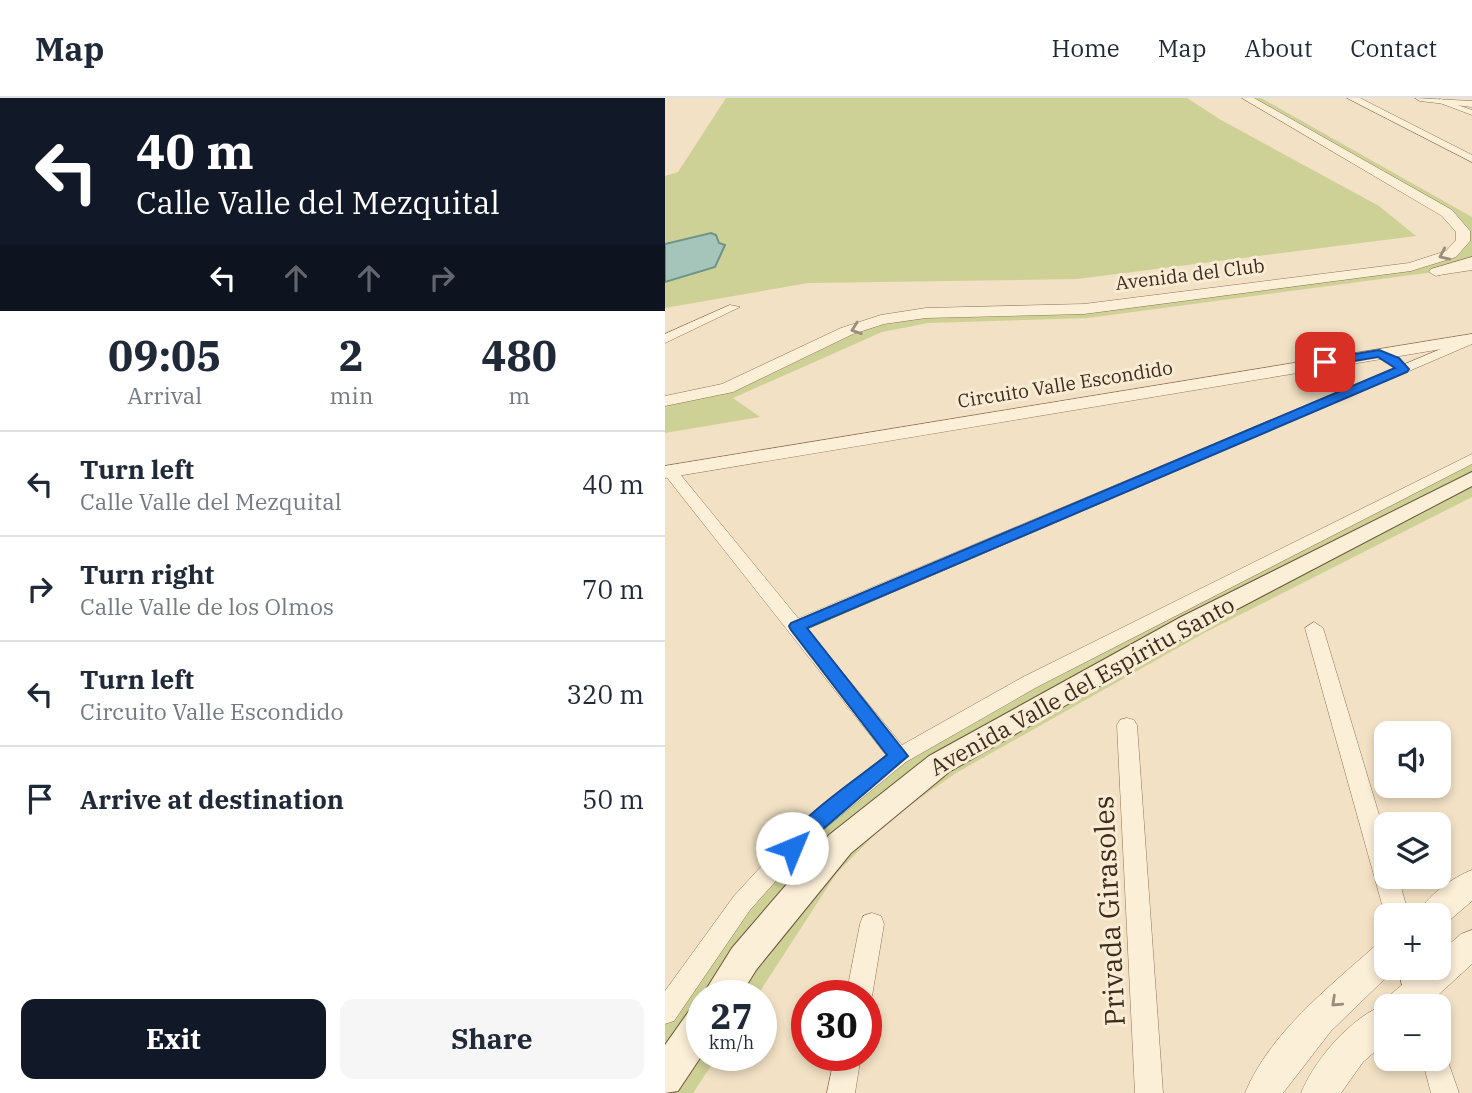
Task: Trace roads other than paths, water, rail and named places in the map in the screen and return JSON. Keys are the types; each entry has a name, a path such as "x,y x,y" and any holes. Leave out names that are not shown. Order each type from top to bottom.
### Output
{"main road":[{"name":"Avenida Valle del Espíritu Santo","path":"731,980 744,960 840,844 939,764 1190,623 1472,478"},
{"path":"665,1078 686,1047"}],"street":[{"name":"Avenida del Club","path":"1247,98 1447,213 1463,231 1463,242 1451,254 1424,271"},
{"path":"1261,98 1470,217"},
{"path":"1352,98 1472,159"},
{"path":"1421,98 1472,104"},
{"path":"1443,101 1472,113"},
{"name":"Avenida del Club","path":"1424,271 1472,261"},
{"name":"Avenida del Club","path":"667,406 733,398 881,332 928,323 1088,318 1424,271 1472,267"},
{"path":"665,339 734,307"},
{"path":"797,626 1472,340"},
{"name":"Circuito Valle Escondido","path":"668,472 1379,353 1472,340"},
{"path":"1379,353 1394,360 1403,369"},
{"path":"665,1012 742,903 800,838 899,756 1030,682 1472,458"},
{"path":"668,472 797,626 899,756"},
{"path":"1314,628 1394,903"},
{"name":"Privada Girasoles","path":"1127,725 1149,1093"},
{"path":"1448,903 1472,883"},
{"path":"862,980 872,924"},
{"path":"1412,993 1472,944"},
{"path":"1263,1093 1276,1068 1324,1013 1374,967"},
{"path":"1319,1093 1351,1051 1374,1031"},
{"path":"841,1093 845,1071"},
{"path":"1439,1071 1445,1093"}],"water":[{"path":"711,233 716,235 719,243 725,245 715,267 665,282 665,244"}]}
